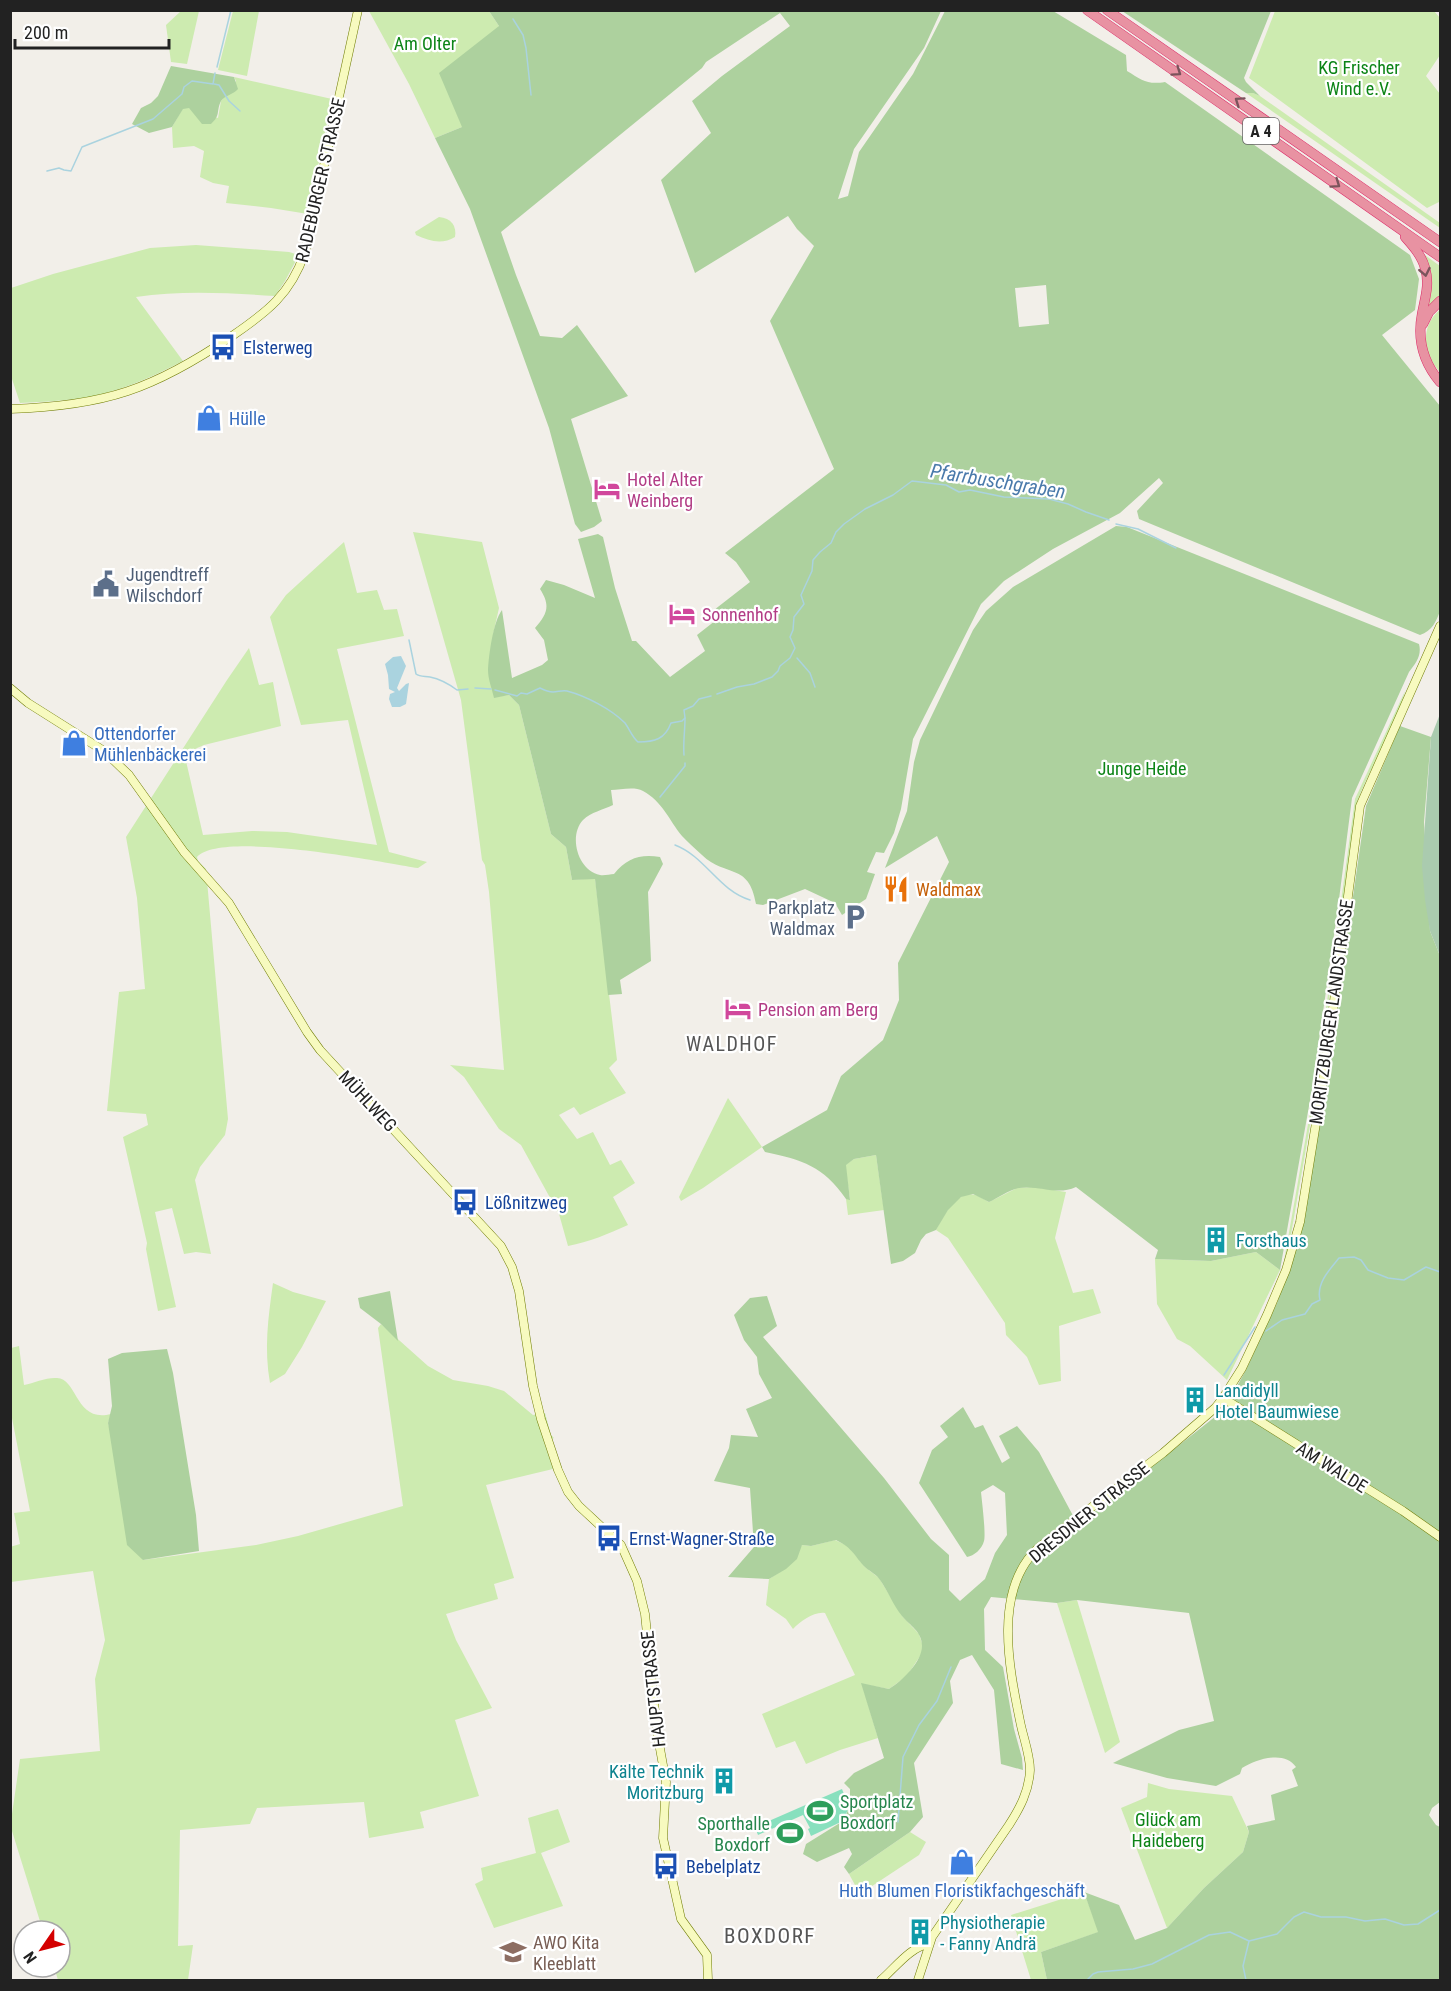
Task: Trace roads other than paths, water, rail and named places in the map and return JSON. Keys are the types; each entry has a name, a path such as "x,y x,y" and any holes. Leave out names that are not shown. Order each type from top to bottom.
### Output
{"highway":[{"name":"A 4","path":"1087,10 1440,257"},
{"name":"A 4","path":"1107,10 1440,242"},
{"path":"1407,219 1440,234"},
{"path":"1394,224 1418,253 1426,269 1427,288 1420,332 1422,351 1426,362 1440,382"},
{"path":"1420,332 1429,312 1440,301"}],"main road":[{"name":"RADEBURGER STRASSE","path":"10,409 80,404 138,389 193,362 272,308 292,282 305,252 358,10"},
{"name":"MORITZBURGER LANDSTRASSE","path":"1223,1398 1242,1368 1267,1315 1286,1270 1300,1222 1326,1061 1360,806 1440,626"},
{"name":"MÜHLWEG","path":"10,688 28,703 107,753 129,775 184,852 229,903 320,1050 501,1246 512,1267 519,1291 540,1419"},
{"name":"AM WALDE","path":"1223,1398 1403,1511 1440,1537"},
{"name":"DRESDNER STRASSE","path":"918,1980 929,1944 940,1924 1009,1825 1027,1790 1029,1763 1008,1660 1010,1606 1020,1570 1038,1548 1163,1453 1202,1421 1223,1398"},
{"name":"HAUPTSTRASSE","path":"540,1419 568,1492 579,1506 621,1545 637,1581 645,1614 657,1732 666,1782 663,1838 681,1919 707,1955 708,1980"},
{"path":"881,1980 913,1951 929,1944"}],"water":[{"path":"401,656 406,666 397,688 399,691 409,683 406,704 392,707 390,694 395,692 389,689 385,664 393,657"}],"waterway":[{"path":"217,67 231,10"},
{"path":"513,19 523,35 531,95"},
{"path":"47,171 59,168 71,171 82,147 153,119 182,94 184,87 192,81 213,84 215,73"},
{"path":"214,84 219,85 229,101 240,111"},
{"name":"Pfarrbuschgraben","path":"717,694 772,677 790,658 795,648 790,637 794,617 804,604 801,595 812,571 813,560 831,543 836,532 844,524 912,481 946,485 959,492 970,490 1004,497 1049,499 1109,520"},
{"name":"Pfarrbuschgraben","path":"1116,524 1138,529 1176,548"},
{"name":"Pfarrbuschgraben","path":"409,640 416,674 437,679 457,690 468,689"},
{"path":"797,658 810,673 815,687"},
{"name":"Pfarrbuschgraben","path":"475,688 491,689"},
{"name":"Pfarrbuschgraben","path":"495,690 517,696 540,688 551,692 574,693 613,713 625,723 638,742 659,738 666,733 671,723 682,721 685,718 684,710 693,706 699,699 711,696"},
{"path":"684,755 685,718"},
{"path":"660,797 685,763"},
{"path":"675,845 695,857 729,889 750,900"},
{"path":"1266,1331 1282,1320 1305,1314 1312,1304 1320,1300 1322,1283 1339,1258 1354,1257 1361,1260 1368,1270 1388,1278 1404,1280 1426,1267 1440,1272"},
{"path":"1224,1375 1255,1327"},
{"path":"898,1822 903,1757 919,1725 937,1701 951,1667"},
{"path":"1246,1980 1243,1966 1249,1941 1277,1934 1294,1917 1304,1912 1321,1917 1346,1917 1365,1921 1385,1919 1404,1925 1418,1924 1440,1910"},
{"path":"1087,1980 1098,1972 1133,1969 1152,1964 1209,1935 1230,1932 1249,1941"}],"place":[{"name":"Elsterweg","path":"223,347"},
{"name":"Hülle","path":"209,418"},
{"name":"Hotel Alter Weinberg","path":"607,489"},
{"name":"Jugendtreff Wilschdorf","path":"106,584"},
{"name":"Sonnenhof","path":"682,614"},
{"name":"Ottendorfer Mühlenbäckerei","path":"74,743"},
{"name":"Waldmax","path":"896,889"},
{"name":"Parkplatz Waldmax","path":"855,917"},
{"name":"Pension am Berg","path":"738,1009"},
{"name":"Lößnitzweg","path":"465,1202"},
{"name":"Forsthaus","path":"1216,1240"},
{"name":"Landidyll Hotel Baumwiese","path":"1195,1400"},
{"name":"Ernst-Wagner-Straße","path":"609,1538"},
{"name":"Kälte Technik Moritzburg","path":"724,1781"},
{"name":"Sportplatz Boxdorf","path":"820,1811"},
{"name":"Sporthalle Boxdorf","path":"790,1833"},
{"name":"Huth Blumen Floristikfachgeschäft","path":"962,1862"},
{"name":"Bebelplatz","path":"666,1866"},
{"name":"Physiotherapie - Fanny Andrä","path":"920,1932"},
{"name":"AWO Kita Kleeblatt","path":"513,1952"}],"district":[{"name":"WALDHOF","path":"732,1044"},
{"name":"BOXDORF","path":"770,1936"}],"park label":[{"name":"Am Olter","path":"425,43"},
{"name":"KG Frischer Wind e.V.","path":"1359,77"},
{"name":"Junge Heide","path":"1142,768"},
{"name":"Glück am Haideberg","path":"1168,1829"}]}
